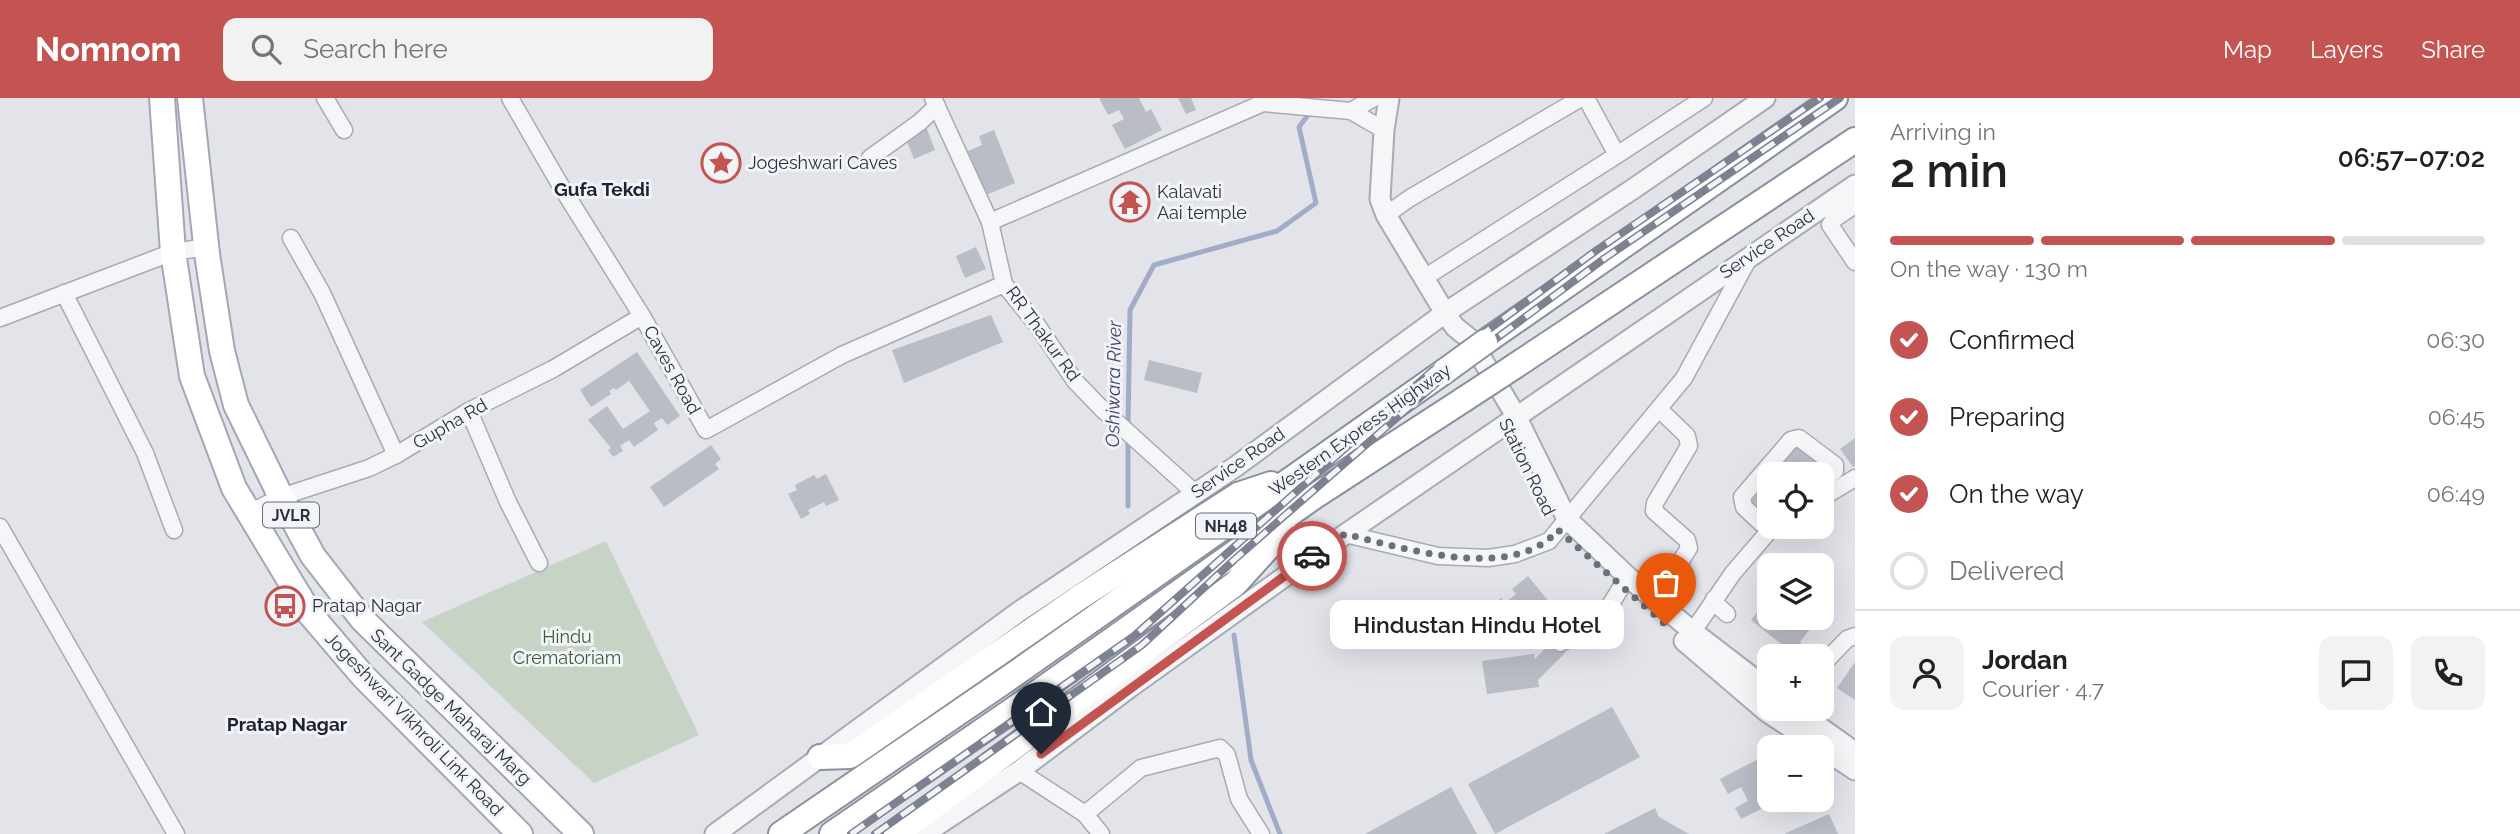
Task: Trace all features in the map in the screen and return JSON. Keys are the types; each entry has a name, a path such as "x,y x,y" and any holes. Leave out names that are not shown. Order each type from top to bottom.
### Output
{"main road":[{"name":"Jogeshwari Vikhroli Link Road","path":"162,98 173,252 192,376 234,488 310,614 363,676 520,834"},
{"name":"Sant Gadge Maharaj Marg","path":"190,98 222,351 236,405 281,497 313,556 362,619 581,834"},
{"name":"Western Express Highway","path":"781,834 1006,680 1835,98"},
{"name":"Western Express Highway","path":"832,834 1023,703 1312,498 1855,140"},
{"path":"820,757 850,756 1080,597 1238,495 1296,476"},
{"path":"896,834 925,826 1235,584 1312,498"}],"street":[{"path":"325,98 344,130"},
{"name":"Caves Road","path":"510,98 562,188 642,316 706,430 842,355 1004,284"},
{"path":"1351,110 1374,98"},
{"name":"Station Road","path":"1389,98 1384,130 1380,200 1386,215 1450,320 1457,345 1511,419 1563,524 1757,698"},
{"path":"1386,215 1410,198 1584,98 1617,155"},
{"path":"1424,278 1704,98"},
{"name":"Service Road","path":"715,834 1020,611 1450,320 1765,98"},
{"path":"870,158 920,122 935,102"},
{"name":"RR Thakur Rd","path":"935,102 990,222 1004,284 1037,325 1075,381 1195,493"},
{"path":"990,222 1263,103 1351,110 1384,130"},
{"name":"Service Road","path":"925,826 1019,771 1129,688 1345,534 1855,185"},
{"path":"1855,205 1834,219 1830,225 1855,262"},
{"path":"291,238 322,293 396,456"},
{"path":"0,318 173,252 207,247"},
{"path":"1345,534 1438,556 1488,558 1515,554 1549,541 1685,378 1750,256"},
{"path":"64,293 145,453 174,530"},
{"name":"Gupha Rd","path":"249,513 281,497 369,468 396,456 469,411 553,369 642,316"},
{"path":"1657,600 1689,548 1687,540 1654,511 1655,503 1689,446 1687,436 1660,409"},
{"path":"469,411 508,502 539,563"},
{"path":"1772,462 1791,440 1799,438 1831,462"},
{"path":"1834,491 1855,478"},
{"path":"1757,480 1742,497 1744,507 1757,519"},
{"path":"0,527 176,834"},
{"path":"1688,636 1733,573 1762,539"},
{"path":"1560,643 1581,635 1605,616 1625,582"},
{"name":"Station Road","path":"1625,582 1657,600 1688,636 1757,683"},
{"path":"1714,598 1727,614"},
{"path":"1834,653 1847,639 1855,636"},
{"name":"Station Road","path":"1785,721 1804,735"},
{"path":"1811,721 1855,752"},
{"path":"1085,814 1141,768 1220,748 1227,755 1239,800 1261,834"},
{"name":"Station Road","path":"1834,756 1855,770"},
{"path":"1019,771 1085,814 1101,834"}],"green space":[{"name":"Hindu Crematoriam","path":"606,541 699,735 594,783 422,622"}],"building":[{"path":"1099,98 1139,98 1146,112 1151,109 1162,130 1125,149 1112,125 1124,119 1119,110 1108,115"},
{"path":"1178,98 1191,98 1196,110 1186,114"},
{"path":"927,129 935,150 914,159 905,137"},
{"path":"994,130 1015,183 986,195 968,151 982,145 979,136"},
{"path":"976,247 986,269 965,278 956,256"},
{"path":"991,315 1003,342 904,383 892,350"},
{"path":"637,352 680,416 667,425 662,418 654,423 658,430 634,447 629,440 620,446 623,451 613,457 608,450 611,448 588,420 607,406 623,429 650,411 629,381 616,390 614,388 609,391 611,394 591,407 580,390"},
{"path":"1149,360 1202,373 1197,393 1144,380"},
{"path":"1855,438 1855,466 1853,467 1840,449"},
{"path":"1797,442 1824,462 1781,462"},
{"path":"711,445 721,459 715,464 719,469 664,507 650,487"},
{"path":"826,474 839,500 826,506 824,502 808,510 810,514 801,519 788,494 797,490 795,485 814,475 817,479"},
{"path":"1757,494 1757,509 1750,503"},
{"path":"1528,576 1550,603 1525,623 1529,626 1520,634 1516,630 1506,639 1502,635 1509,629 1500,618 1493,624 1484,612 1501,598 1505,603 1516,594 1512,589"},
{"path":"1757,612 1757,625 1751,620"},
{"path":"1764,630 1809,630 1800,642 1802,644 1781,644"},
{"path":"1553,640 1566,652 1538,680 1539,687 1487,694 1482,661 1534,654 1535,659"},
{"path":"1855,662 1855,700 1837,688"},
{"path":"1612,707 1640,757 1495,834 1468,784"},
{"path":"1757,760 1757,811 1741,819 1735,808 1748,801 1741,787 1728,794 1720,779"},
{"path":"1451,787 1477,834 1365,834"},
{"path":"1655,808 1659,817 1689,834 1604,834"},
{"path":"1829,814 1838,834 1784,834"}],"waterway":[{"name":"Oshiwara River","path":"1128,427 1130,310 1154,265 1277,231 1316,203 1299,127 1311,111"},
{"name":"Oshiwara River","path":"1128,436 1128,506"},
{"name":"Oshiwara River","path":"1234,635 1251,760 1280,834"}],"railway":[{"path":"851,834 1134,636 1432,371 1597,250 1820,98"},
{"path":"875,834 1142,645 1235,559 1440,380 1605,258 1840,98"}],"way so far":[{"path":"1312,556 1345,534 1438,556 1488,558 1515,554 1549,541 1558,530 1666,625"}],"place":[{"name":"Jogeshwari Caves","path":"721,163"},
{"name":"Kalavati Aai temple","path":"1130,202"},
{"name":"Pratap Nagar","path":"285,606"},
{"name":"Hindustan Hindu Hotel","path":"1666,625"}],"district":[{"name":"Gufa Tekdi","path":"602,189"},
{"name":"Pratap Nagar","path":"287,724"}],"route":[{"path":"1041,754 1312,556"}]}
